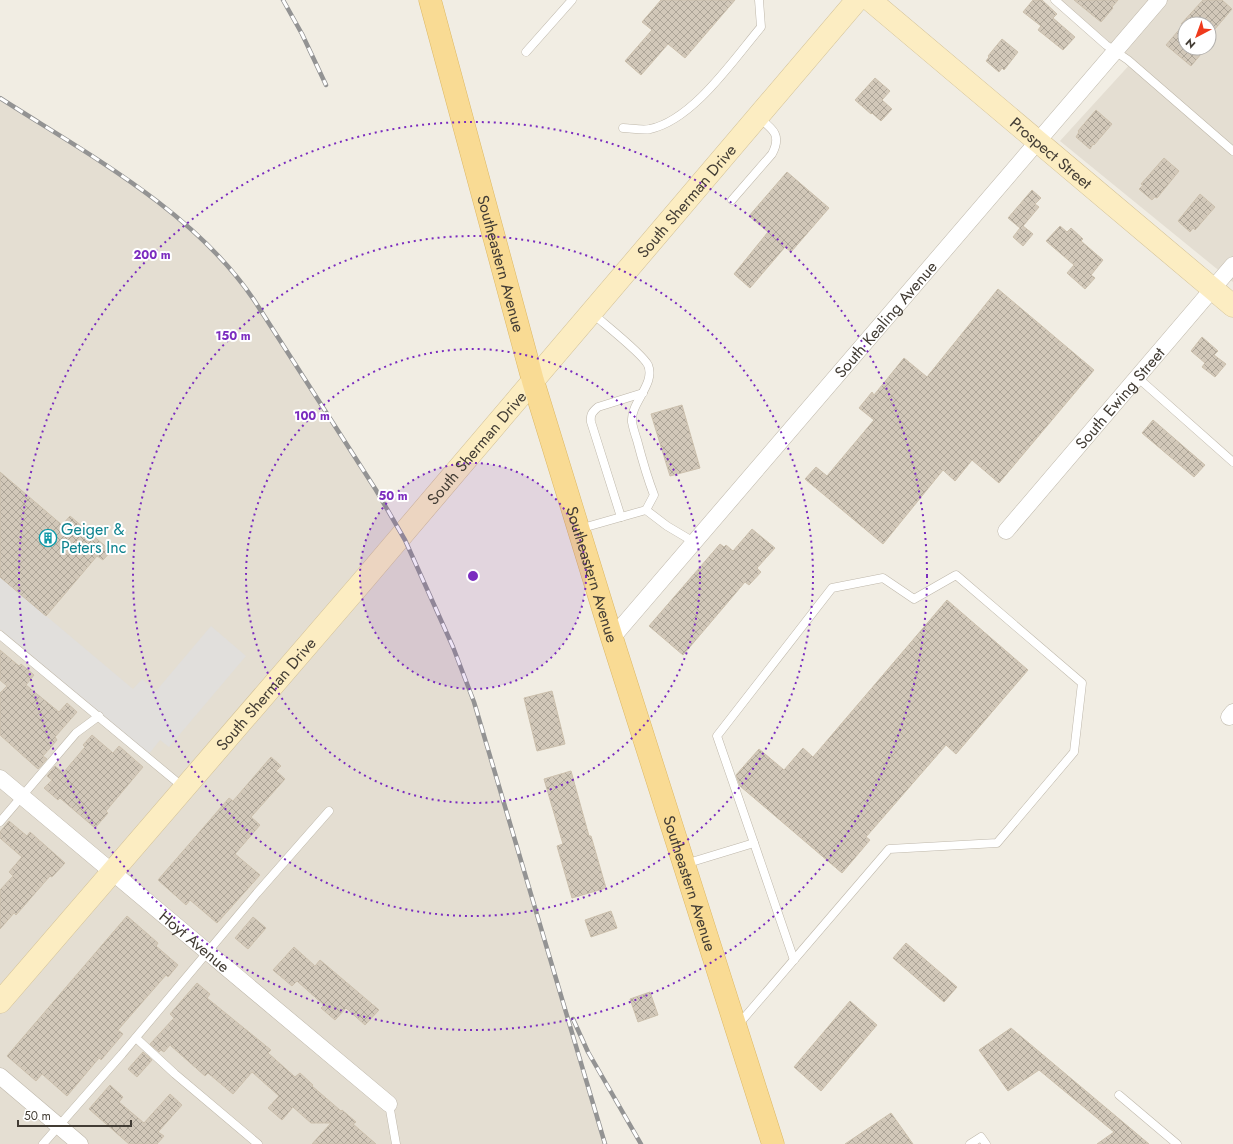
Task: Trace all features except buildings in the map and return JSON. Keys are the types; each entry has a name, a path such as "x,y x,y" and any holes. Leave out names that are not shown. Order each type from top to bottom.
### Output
{"main road":[{"name":"Southeastern Avenue","path":"430,0 533,381 612,638 773,1144"},
{"name":"South Sherman Drive","path":"0,1002 533,381 857,0"},
{"name":"Prospect Street","path":"870,0 1233,306"}],"street":[{"name":"South Kealing Avenue","path":"612,638 1159,0"},
{"name":"South Ewing Street","path":"1006,531 1233,265"},
{"name":"Hoyt Avenue","path":"0,778 389,1104"},
{"path":"0,1076 80,1144"}],"lane":[{"path":"526,52 572,0"},
{"path":"623,128 650,129 675,120 701,98 761,27 759,0"},
{"path":"1055,0 1106,45 1116,51 1233,151"},
{"path":"732,200 772,154 776,145 776,136 772,129 757,116"},
{"path":"578,529 646,510 654,495 645,470 632,421 636,405 643,393 648,379 648,366 641,356 591,312"},
{"path":"1137,377 1233,462"},
{"path":"621,517 590,416 598,407 643,393"},
{"path":"646,510 667,526 694,542"},
{"path":"736,1027 794,960 889,849 997,843 1074,752 1082,683 956,575 914,599 883,578 832,588 717,736 794,960"},
{"path":"0,635 184,787"},
{"path":"0,822 76,733 99,716"},
{"path":"43,1144 136,1038 329,811"},
{"path":"684,864 754,843"},
{"path":"136,1038 175,1074 258,1144"},
{"path":"1119,1095 1177,1144"},
{"path":"389,1104 396,1144"},
{"path":"970,1144 981,1137 986,1144"}],"shaded area":[{"path":"1054,0 1233,0 1233,282 1060,141 1133,61"},
{"path":"0,98 119,174 150,196 206,244 226,265 246,288 254,300 405,540 453,647 474,702 605,1144 0,1144"},
{"path":"0,577 133,689 142,679 156,691 211,626 246,656 169,747 160,740 149,754 0,629"}],"railway":[{"path":"283,0 302,34 326,85"},
{"path":"0,98 104,163 138,187 171,212 202,239 230,268 254,300 376,490 405,540 453,647 474,702 605,1144"},
{"path":"573,1019 588,1052 641,1144"}],"place":[{"name":"Geiger & Peters Inc","path":"48,538"}]}
